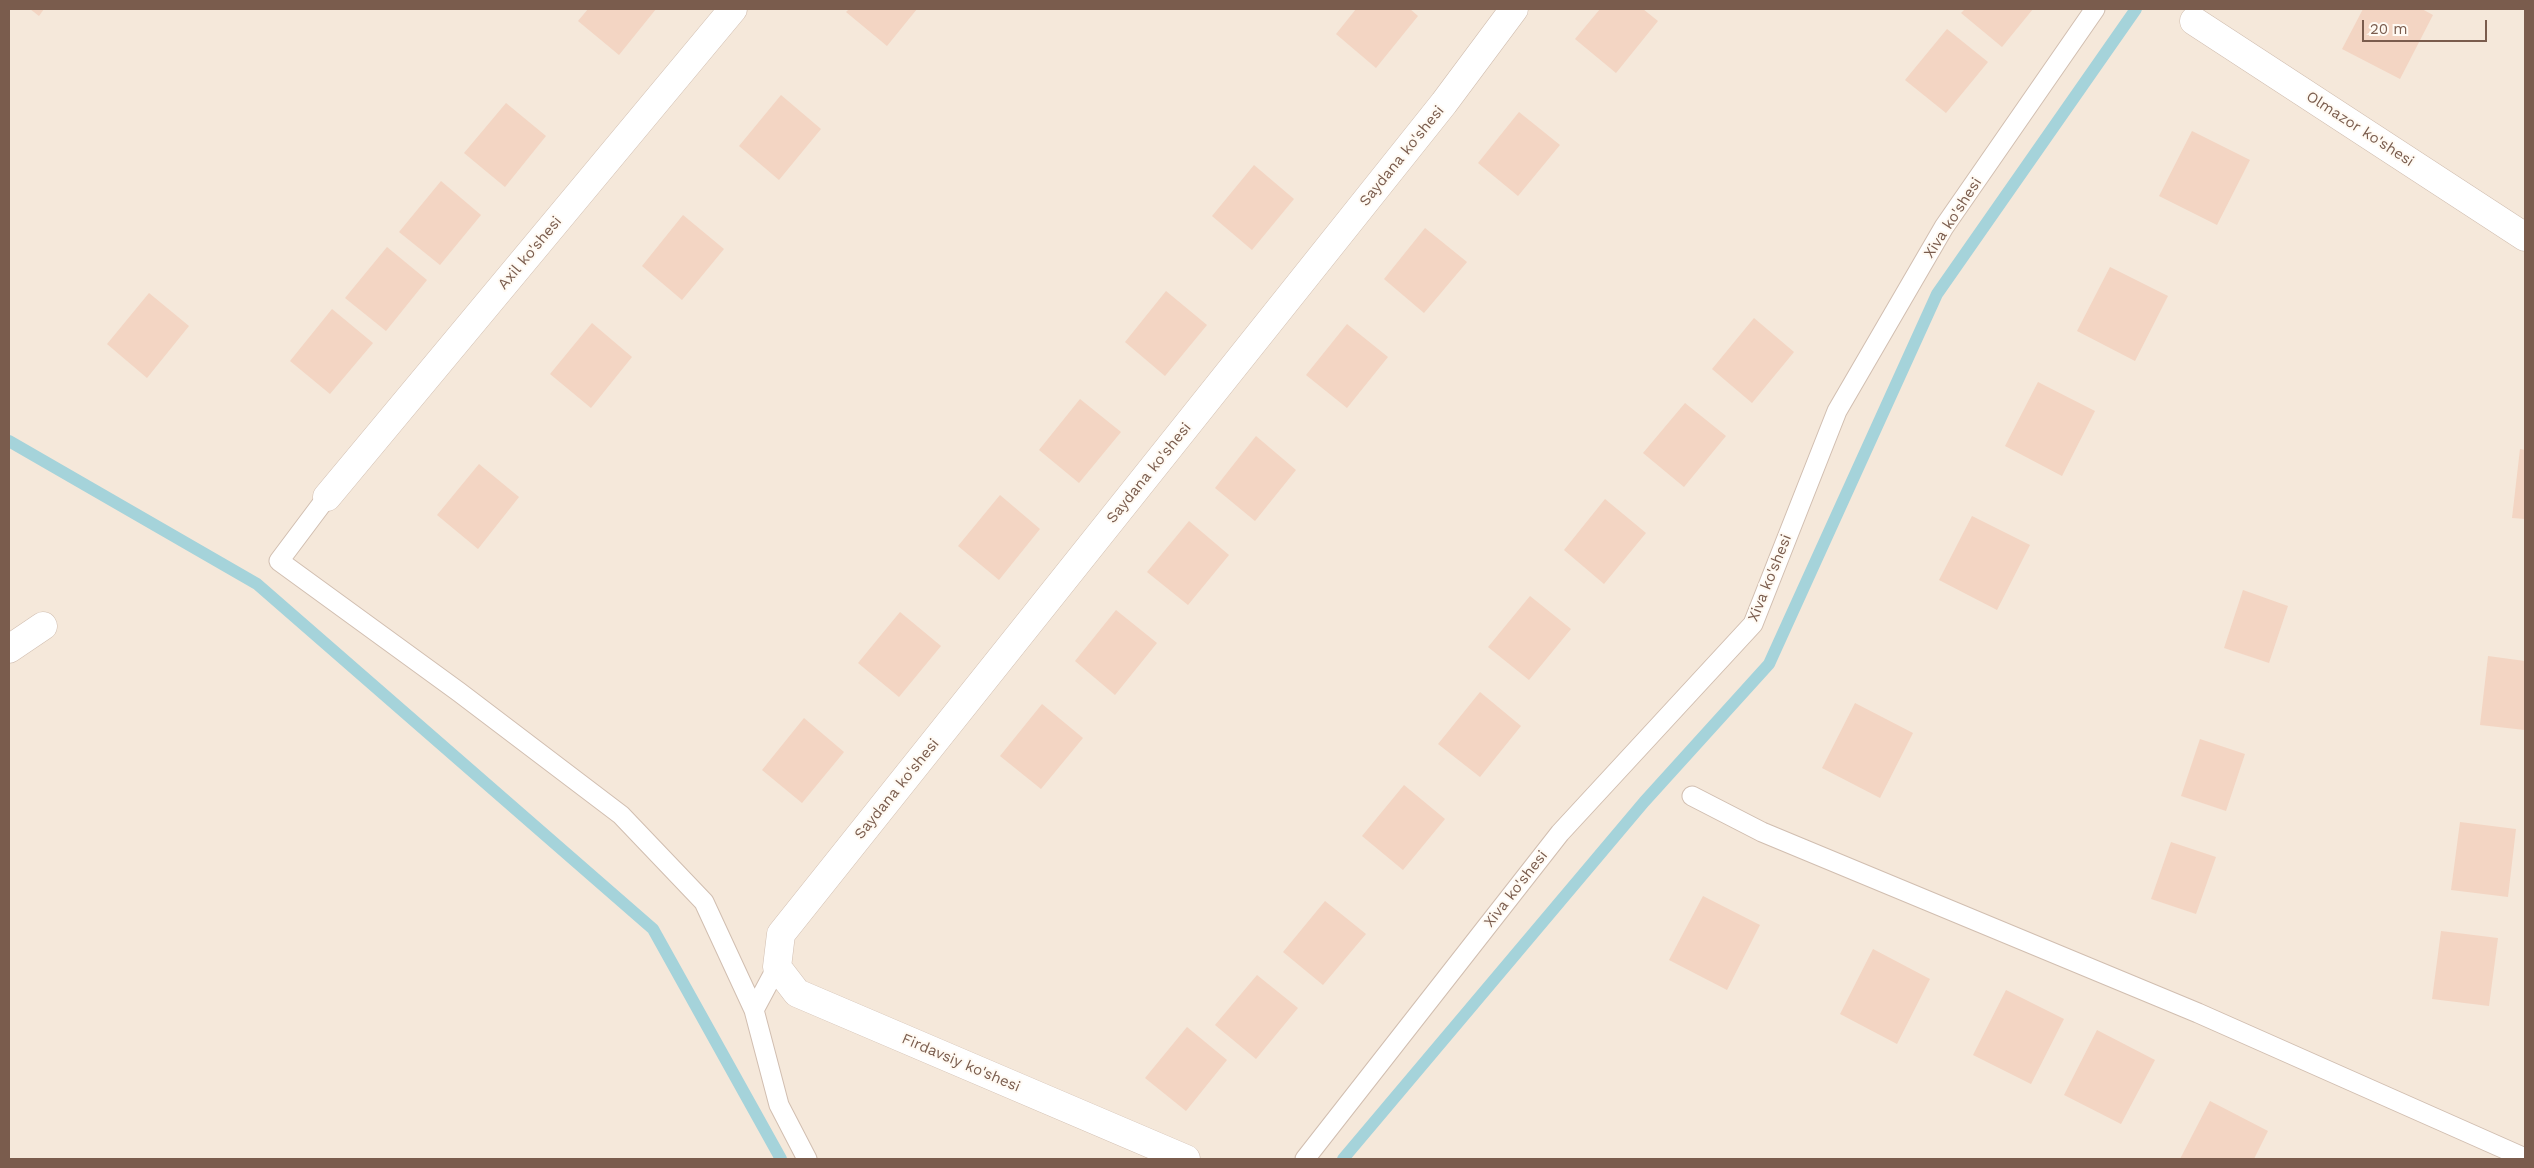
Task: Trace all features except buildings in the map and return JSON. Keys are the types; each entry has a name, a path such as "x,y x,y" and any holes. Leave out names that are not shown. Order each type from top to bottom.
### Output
{"street":[{"name":"Axil ko'shesi","path":"326,497 732,9"},
{"name":"Saydana ko'shesi","path":"777,967 781,934 1444,103 1514,9"},
{"name":"Olmazor ko'shesi","path":"2194,21 2525,237"},
{"path":"9,649 43,626"},
{"name":"Firdavsiy ko'shesi","path":"777,967 797,993 1186,1159"}],"lane":[{"name":"Xiva ko'shesi","path":"1305,1159 1560,833 1753,624 1837,411 1944,227 2095,9"},
{"path":"326,497 280,561 459,692 621,815 704,902 754,1010 779,1105 807,1159"},
{"path":"1692,796 1762,832 2198,1013 2525,1158"},
{"path":"754,1010 777,967"}],"shaded area":[{"path":"9,9 2525,9 2525,1159 9,1159"}],"waterway":[{"path":"1343,1159 1644,802 1769,664 1937,294 2136,9"},
{"path":"9,441 257,584 653,929 781,1159"}]}
